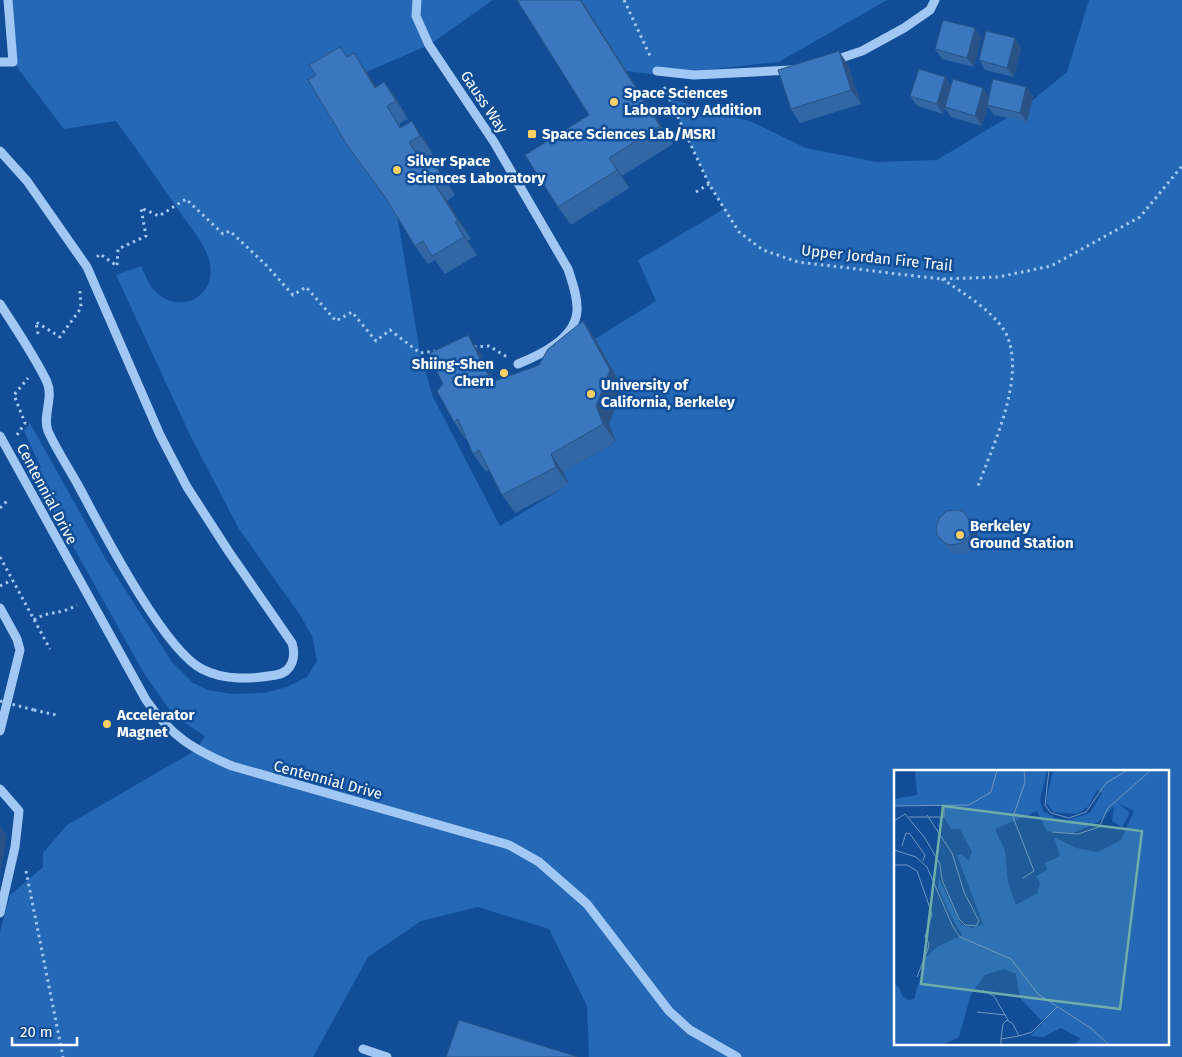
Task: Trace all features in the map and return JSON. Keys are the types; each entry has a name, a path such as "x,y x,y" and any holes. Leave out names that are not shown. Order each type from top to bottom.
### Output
{"street":[{"path":"0,62 14,62 8,0"},
{"name":"Gauss Way","path":"417,0 416,16 429,45 494,142 568,269 577,312 567,333 542,354 518,364"},
{"path":"826,63 862,51 904,28 930,10 935,0"},
{"path":"656,71 694,75 799,70"},
{"path":"0,151 27,181 87,267 160,435 187,487 228,552 292,643 295,653 293,664 280,674 243,678 217,676 200,668 178,649 151,610 108,540 48,430 48,384 0,304"},
{"name":"Centennial Drive","path":"0,436 88,599 156,715 167,727 196,750 232,766 273,780 509,845 539,862 587,904 669,1011 690,1030 737,1057"},
{"path":"0,608 17,638 20,650 0,731"},
{"path":"0,788 19,811 15,846 0,913"},
{"path":"363,1048 387,1057"}],"path":[{"name":"Upper Jordan Fire Trail","path":"624,0 709,184 738,232 763,250 798,262 941,279 998,277 1051,266 1140,217 1182,166"},
{"path":"696,192 709,184"},
{"path":"230,231 266,265 293,295 306,287 336,322 352,312 376,341 390,330 420,353 440,351"},
{"path":"941,279 992,315 1009,340 1012,370 1008,399 977,489"},
{"path":"469,348 489,346 518,364"},
{"path":"0,508 7,501"},
{"path":"0,557 50,649"},
{"path":"0,586 12,580"},
{"path":"34,620 40,615 66,612 88,599"},
{"path":"0,701 56,715"},
{"path":"15,846 23,854 63,1057"}],"shaded area":[{"name":"University of California, Berkeley","path":"8,0 493,0 429,45 359,75 397,215 420,353 433,397 500,526 568,485 563,472 616,442 609,424 595,339 656,301 638,260 724,209 709,184 670,99 752,122 806,148 877,162 937,160 1023,108 1067,72 1089,0 1182,0 1182,1057 589,1057 587,1006 549,929 478,907 421,921 368,957 313,1057 0,1057 0,932 10,895 43,867 43,853 67,825 196,750 205,736 174,716 145,675 33,475 40,466 24,431 30,423 108,563 172,662 193,683 208,690 232,694 264,693 287,687 307,677 317,661 312,636 300,615 239,529 191,437 116,275 141,266 151,287 165,299 185,302 194,299 207,286 210,276 210,264 203,246 116,121 64,129 13,62"},
{"path":"581,0 887,0 779,62 658,75 626,71"}],"building":[{"name":"Space Sciences Laboratory Addition","path":"517,0 580,0 660,126 609,158 617,170 558,207 525,155 589,115"},
{"path":"943,20 975,28 967,58 935,49"},
{"path":"986,31 1015,38 1007,68 979,60"},
{"name":"Silver Space Sciences Laboratory","path":"340,47 347,57 354,53 375,88 384,82 396,101 387,106 400,128 412,121 420,136 409,142 423,164 431,159 443,177 434,183 458,221 455,222 464,237 432,256 423,241 415,246 385,197 347,145 308,80 316,75 309,65"},
{"path":"839,51 851,90 791,109 778,70"},
{"path":"919,69 945,77 937,104 910,96"},
{"path":"953,79 983,88 975,116 945,107"},
{"path":"993,79 1026,87 1020,113 987,105"},
{"path":"583,321 610,370 596,406 603,424 551,454 556,467 502,495 479,450 473,454 458,419 454,422 437,391 443,384 428,354 468,335 492,382 539,365 548,349"},
{"path":"959,510 965,513 971,523 970,535 962,543 950,545 937,535 936,529 939,518 947,511"},
{"path":"459,1020 575,1056 577,1057 446,1057"}],"place":[{"name":"Space Sciences Laboratory Addition","path":"614,102"},
{"name":"Space Sciences Lab/MSRI","path":"532,134"},
{"name":"Silver Space Sciences Laboratory","path":"397,170"},
{"name":"Shiing-Shen Chern","path":"504,373"},
{"name":"University of California, Berkeley","path":"591,394"},
{"name":"Berkeley Ground Station","path":"960,535"},
{"name":"Accelerator Magnet","path":"107,724"}]}
